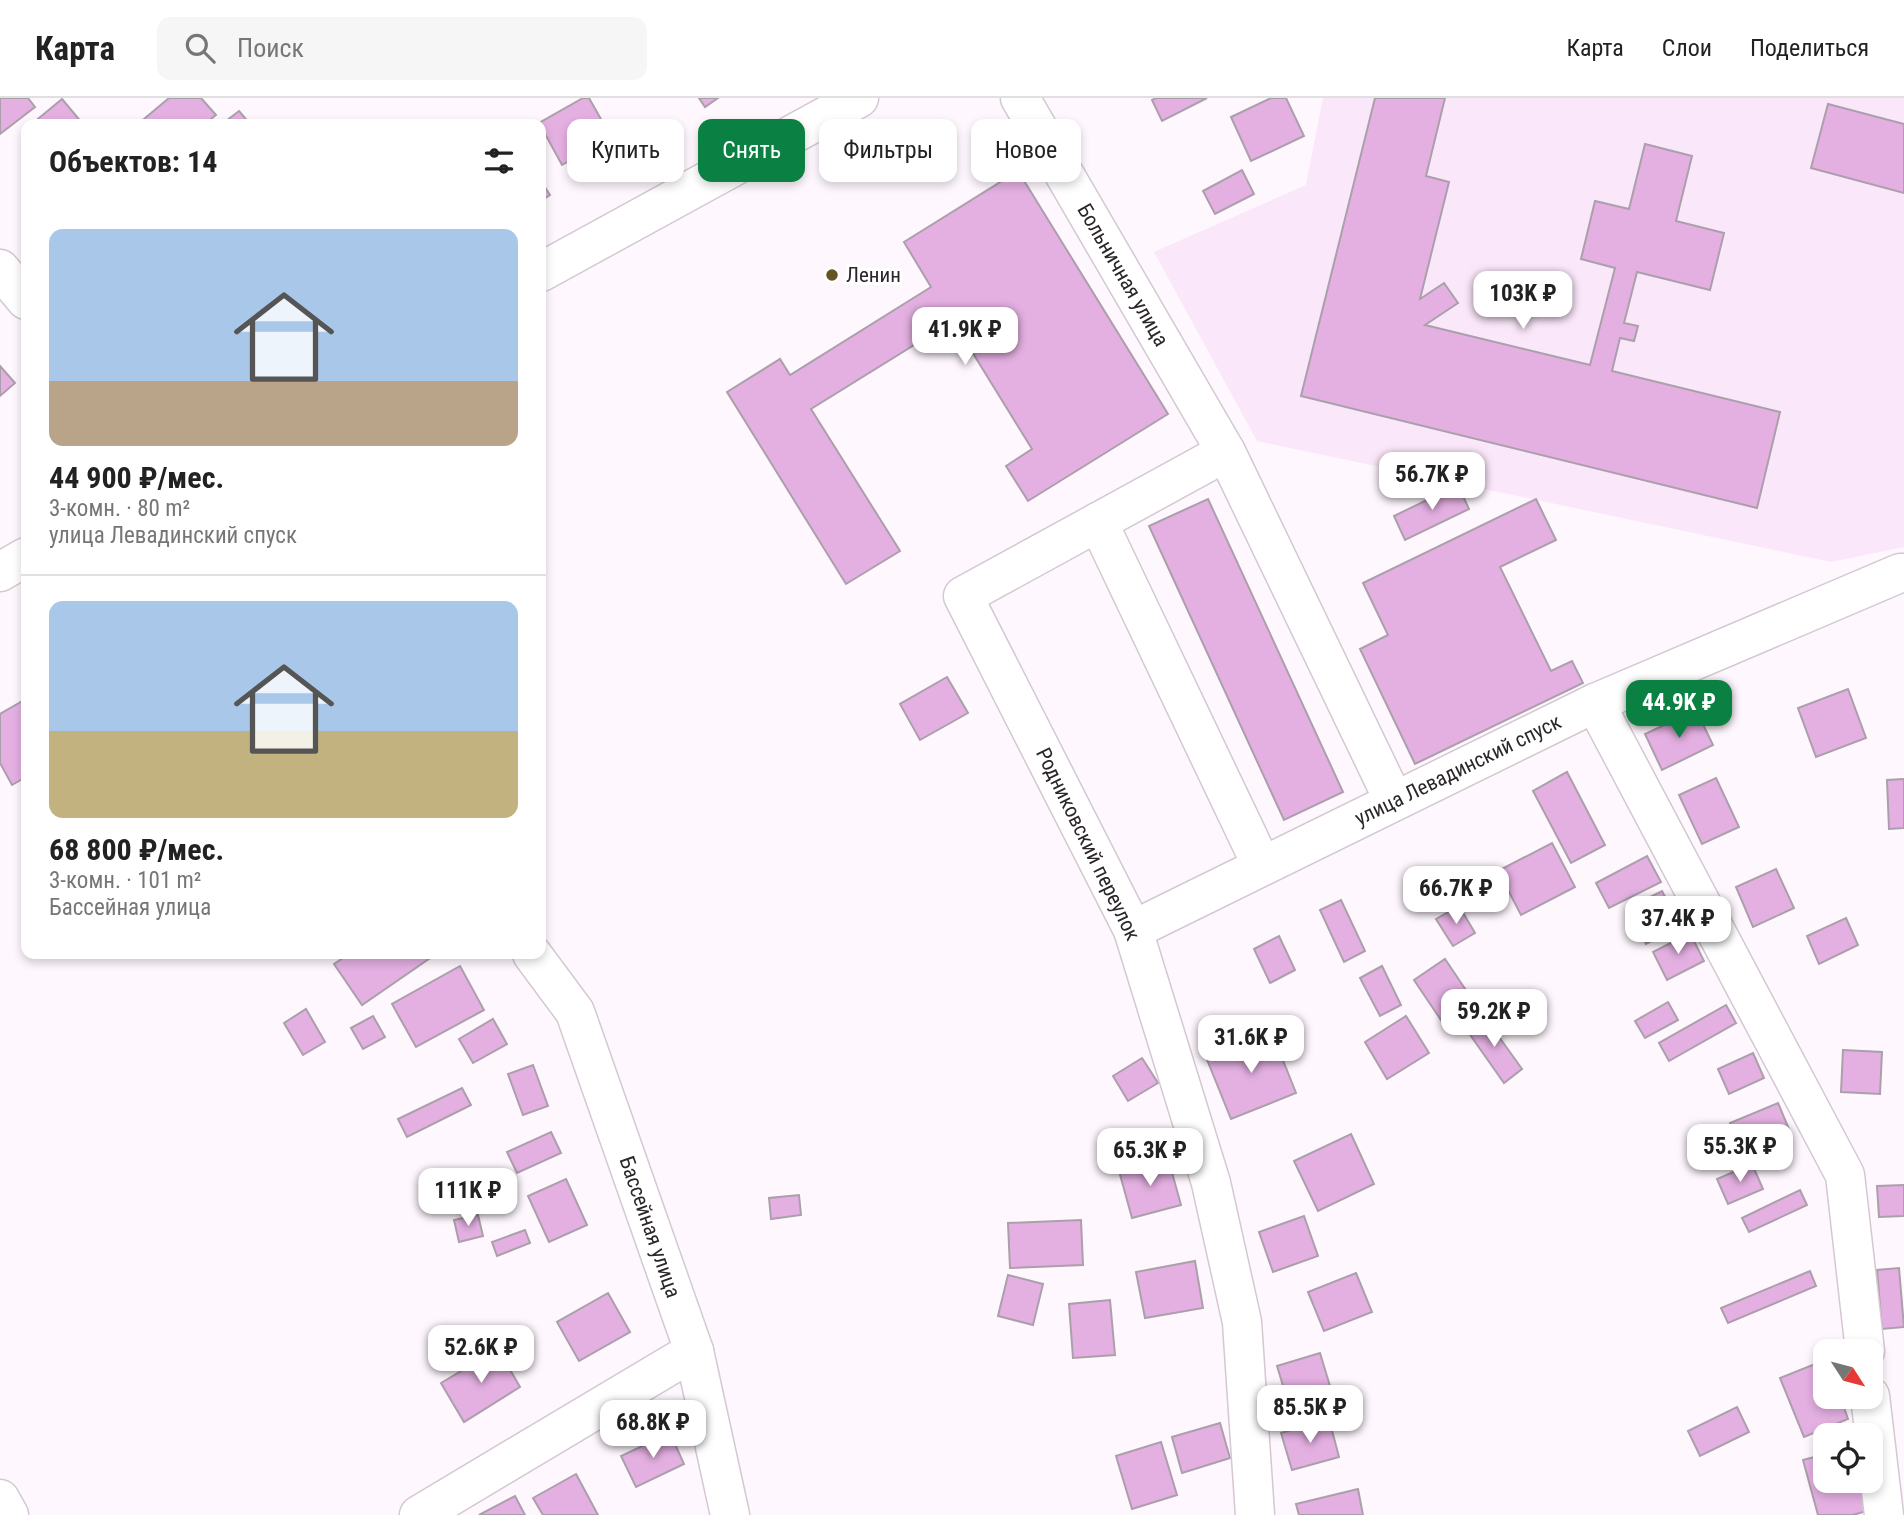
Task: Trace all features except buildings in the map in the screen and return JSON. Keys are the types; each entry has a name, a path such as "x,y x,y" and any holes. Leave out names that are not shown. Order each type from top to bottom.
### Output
{"street":[{"path":"546,269 859,98"},
{"name":"Больничная улица","path":"1020,98 1226,452 1395,801"},
{"path":"0,269 21,294"},
{"path":"1226,452 1098,522 1262,866"},
{"name":"Родниковский переулок","path":"1098,522 963,596 1133,930 1211,1183 1242,1322 1255,1515"},
{"path":"0,572 21,560"},
{"name":"улица Левадинский спуск","path":"1133,930 1595,702 1904,573"},
{"path":"1595,702 1845,1175 1864,1339"},
{"name":"Бассейная улица","path":"536,959 575,1012 694,1351 730,1515"},
{"path":"419,1515 694,1351"},
{"path":"1872,1409 1884,1515"},
{"path":"0,1499 9,1515"}],"shaded area":[{"path":"1323,98 1904,98 1904,547 1831,562 1257,441 1154,252 1306,185"}],"place":[{"name":"Ленин","path":"832,275"}]}
